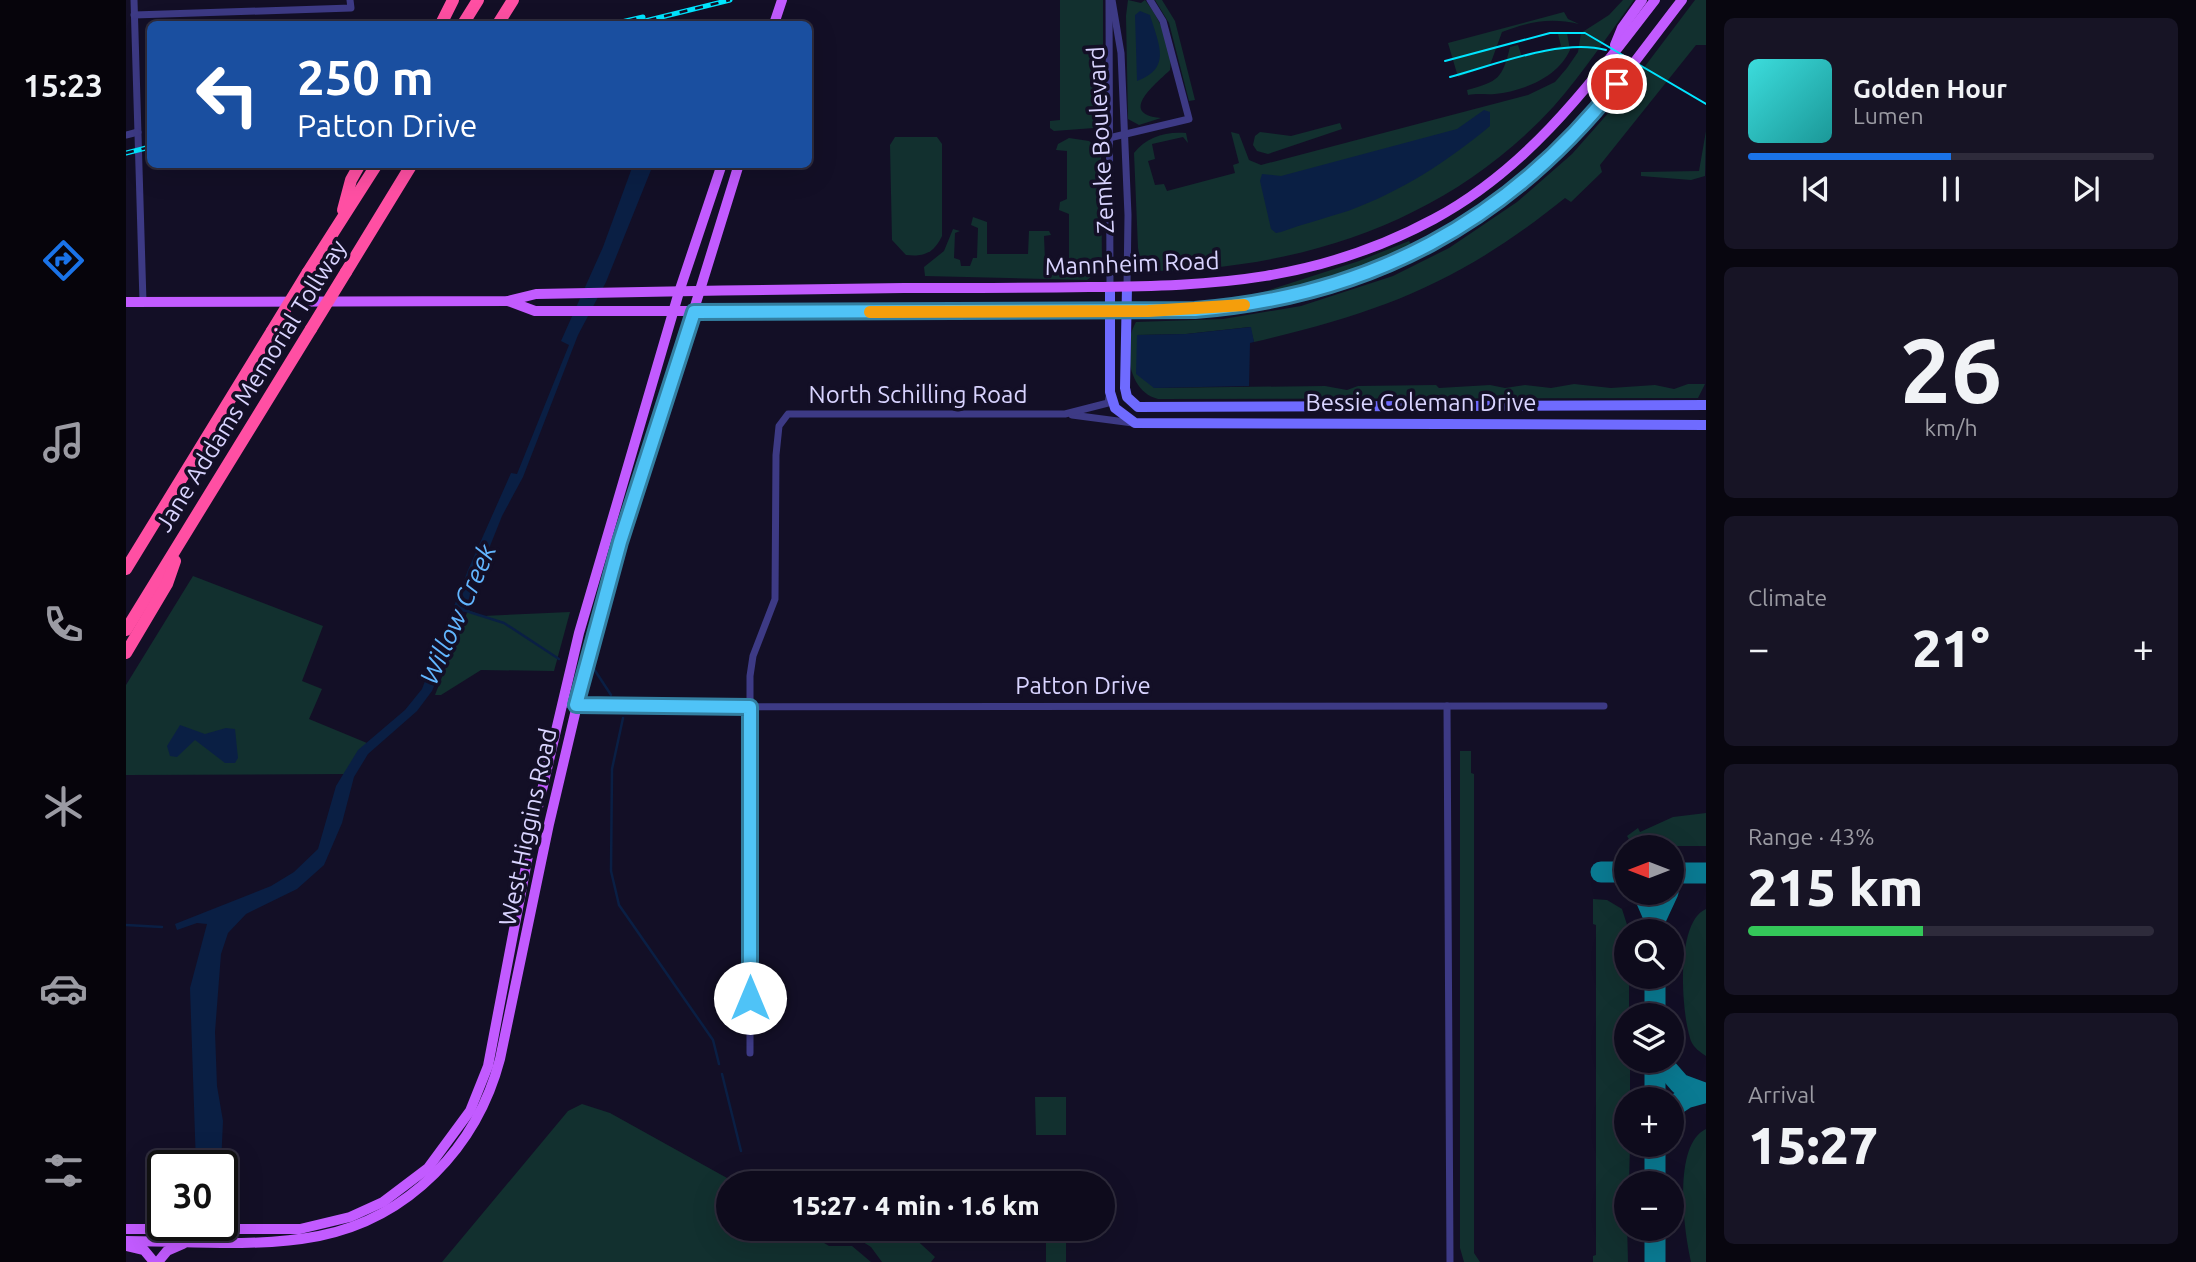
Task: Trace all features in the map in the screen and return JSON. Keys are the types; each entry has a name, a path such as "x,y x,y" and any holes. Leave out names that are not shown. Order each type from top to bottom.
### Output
{"highway":[{"path":"442,21 453,0"},
{"path":"464,21 478,0"},
{"path":"500,21 513,0"},
{"name":"Jane Addams Memorial Tollway","path":"341,219 351,180 358,168"},
{"name":"Jane Addams Memorial Tollway","path":"126,569 374,168"},
{"name":"Jane Addams Memorial Tollway","path":"126,630 410,168"},
{"path":"126,653 167,584 181,540"}],"main road":[{"path":"775,21 782,0"},
{"path":"1610,58 1622,28 1642,0"},
{"name":"Mannheim Road","path":"126,302 508,301 536,294 701,290 1199,286 1270,277 1342,259 1406,233 1467,199 1502,174 1553,127 1655,0"},
{"name":"Mannheim Road","path":"508,301 535,311 694,312 1195,310 1273,301 1358,277 1446,237 1514,191 1560,151 1595,112 1682,0"},
{"name":"West Higgins Road","path":"238,1235 317,1227 361,1213 402,1190 428,1168 461,1128 481,1088 493,1044 534,824 593,584 679,292 721,168"},
{"name":"West Higgins Road","path":"238,1236 318,1236 365,1222 403,1201 435,1175 466,1138 485,1104 500,1059 576,705 620,542 738,168"},
{"path":"126,1229 147,1232"},
{"path":"126,1243 154,1241"},
{"path":"126,1243 144,1250 156,1262 167,1251 190,1241"}],"street":[{"path":"134,0 143,302"},
{"name":"Zemke Boulevard","path":"1110,0 1121,53 1128,215 1125,388 1132,403 1147,408 1215,407"},
{"name":"Zemke Boulevard","path":"1110,0 1110,392"},
{"path":"1109,138 1189,119 1163,21 1150,0"},
{"path":"134,15 350,4"},
{"path":"126,135 138,132"},
{"path":"1110,392 1115,408 1135,423"},
{"name":"North Schilling Road","path":"1065,414 1102,407 1108,403 1110,392"},
{"name":"Bessie Coleman Drive","path":"1215,407 1706,405"},
{"path":"1291,406 1291,424"},
{"name":"North Schilling Road","path":"750,707 752,656 775,599 779,426 788,414 1065,414 1135,423"},
{"name":"Bessie Coleman Drive","path":"1135,423 1706,424"},
{"name":"Patton Drive","path":"562,704 750,707 1604,706"},
{"path":"1447,706 1450,1262"},
{"path":"750,707 751,1053"}],"green space":[{"path":"1060,0 1103,0 1103,118 1098,127 1054,131 1050,128 1050,121 1060,120"},
{"path":"1128,0 1141,3 1145,0 1150,7 1168,42 1171,61 1170,70 1150,89 1141,104 1142,110 1148,115 1161,118 1139,125 1128,119"},
{"path":"1155,0 1162,0 1175,21 1195,100 1189,101 1169,23"},
{"path":"1623,0 1634,0 1554,106 1512,147 1466,181 1417,210 1366,232 1312,250 1257,262 1200,269 1142,271 1138,248 1134,153 1150,139 1164,134 1186,133 1188,143 1183,137 1152,144 1155,159 1148,161 1155,185 1164,184 1167,191 1235,173 1233,165 1239,163 1231,132 1239,134 1249,160 1261,165 1528,95 1555,82 1578,52 1581,33 1609,15"},
{"path":"1695,0 1706,0 1706,45 1696,45 1600,165 1602,172 1571,202 1565,198 1491,252 1455,273 1382,305 1342,319 1254,342 1250,327 1186,334 1138,335 1154,388 1325,386 1347,390 1358,386 1436,385 1439,388 1490,385 1505,388 1525,385 1551,388 1574,384 1611,388 1655,385 1674,389 1688,384 1705,384 1698,398 1158,399 1148,395 1140,387 1130,367 1129,355 1129,343 1136,322 1223,319 1301,306 1393,276 1449,248 1517,202 1572,154 1618,102"},
{"path":"1564,12 1568,19 1579,24 1539,22 1502,32 1490,65 1458,77 1448,43"},
{"path":"1567,33 1570,50 1565,60 1549,75 1517,90 1468,95 1467,90 1498,77 1510,47 1518,45 1522,57 1561,46 1558,34"},
{"path":"1340,123 1342,129 1268,154 1257,151 1253,145 1255,136 1260,132 1291,136"},
{"path":"1706,131 1705,176 1691,180 1641,176 1641,172 1699,171"},
{"path":"895,137 937,137 942,144 942,236 932,250 923,254 906,255 892,240 890,145"},
{"path":"1069,138 1089,141 1101,152 1102,268 1087,280 925,276 924,267 944,251 953,229 960,231 955,233 954,258 960,260 961,266 970,266 973,258 977,258 978,228 971,225 973,217 987,222 987,254 1028,254 1029,231 1049,231 1051,235 1044,236 1045,261 1052,268 1062,268 1064,262 1069,261 1069,214 1059,210 1060,202 1067,199 1067,151 1056,150 1058,144"},
{"path":"1409,241 1412,246 1352,270 1311,283 1248,297 1359,261"},
{"path":"193,576 323,626 302,681 322,689 309,719 367,743 344,774 126,775 126,685"},
{"path":"468,610 483,616 570,612 554,671 481,670 441,695 435,695"},
{"path":"1460,751 1471,751 1471,773 1474,774 1474,1253 1480,1262 1464,1262 1460,1248"},
{"path":"1706,813 1706,846 1684,846 1684,835 1628,835 1638,828 1640,832 1673,817"},
{"path":"1593,899 1607,900 1622,909 1625,919 1614,919 1614,989 1629,989 1629,1003 1614,1003 1614,1073 1630,1073 1630,1087 1614,1087 1614,1157 1630,1157 1629,1171 1614,1171 1614,1241 1627,1241 1628,1262 1593,1262 1593,1256 1596,1255 1596,925 1593,924"},
{"path":"1706,909 1706,1056 1692,1043 1683,990 1685,949 1696,917"},
{"path":"1035,1097 1066,1097 1066,1135 1036,1135"},
{"path":"582,1104 610,1113 716,1172 716,1241 821,1241 829,1246 852,1246 871,1262 442,1262 568,1111"},
{"path":"1706,1129 1706,1262 1691,1262 1684,1211 1684,1170 1695,1138"},
{"path":"862,1241 918,1241 935,1257 931,1262 882,1262 871,1247"},
{"path":"1046,1241 1066,1241 1066,1262 1046,1262"}],"water":[{"path":"1140,11 1150,15 1160,54 1155,69 1137,81 1135,15"},
{"path":"1484,110 1490,112 1490,126 1440,164 1404,185 1348,211 1281,232 1276,233 1271,229 1260,181 1262,174 1281,176 1457,129"},
{"name":"Willow Creek","path":"632,168 652,168 606,282 578,335 523,477 502,516 432,691 417,711 368,754 354,777 342,823 324,865 297,889 246,914 228,933 221,954 215,1032 217,1086 223,1121 222,1150 195,1150 190,988 207,924 197,923 177,930 175,924 271,886 294,872 318,849 336,786 358,750 405,710 422,689 468,570 511,473 517,474 569,345 561,341 603,247"},
{"path":"1251,327 1254,342 1250,343 1249,386 1154,388 1136,374 1137,335 1186,334"},
{"path":"180,725 205,734 226,728 235,729 238,758 235,763 225,763 195,740 177,757 170,756 167,746"}],"waterway":[{"name":"Willow Creek","path":"463,610 504,623 559,659"},
{"path":"594,669 611,695"},
{"path":"623,718 612,769 611,871 619,905 713,1040 719,1064"},
{"path":"126,925 162,927"},
{"path":"722,1074 741,1151"}],"taxiway":[{"path":"1601,872 1614,872"},
{"path":"1684,873 1706,873"},
{"path":"1649,905 1655,920 1662,905"},
{"path":"1655,989 1655,1003"},
{"path":"1655,1073 1655,1087"},
{"path":"1670,1073 1680,1084 1704,1093 1684,1099"},
{"path":"1655,1157 1655,1171"},
{"path":"1655,1241 1655,1262"}],"tram line":[{"path":"1445,61 1550,33 1585,33 1706,104"},
{"path":"1450,77 1549,50 1569,47 1606,50"}],"railway":[{"path":"645,21 730,0"},
{"path":"626,21 643,17"},
{"path":"126,153 147,148"}],"slow traffic":[{"path":"870,312 1148,311 1244,305"}],"route":[{"path":"750,998 750,707 576,705 620,542 694,312 1195,310 1273,301 1323,289 1386,267 1446,237 1491,208 1560,151 1617,84"}]}
